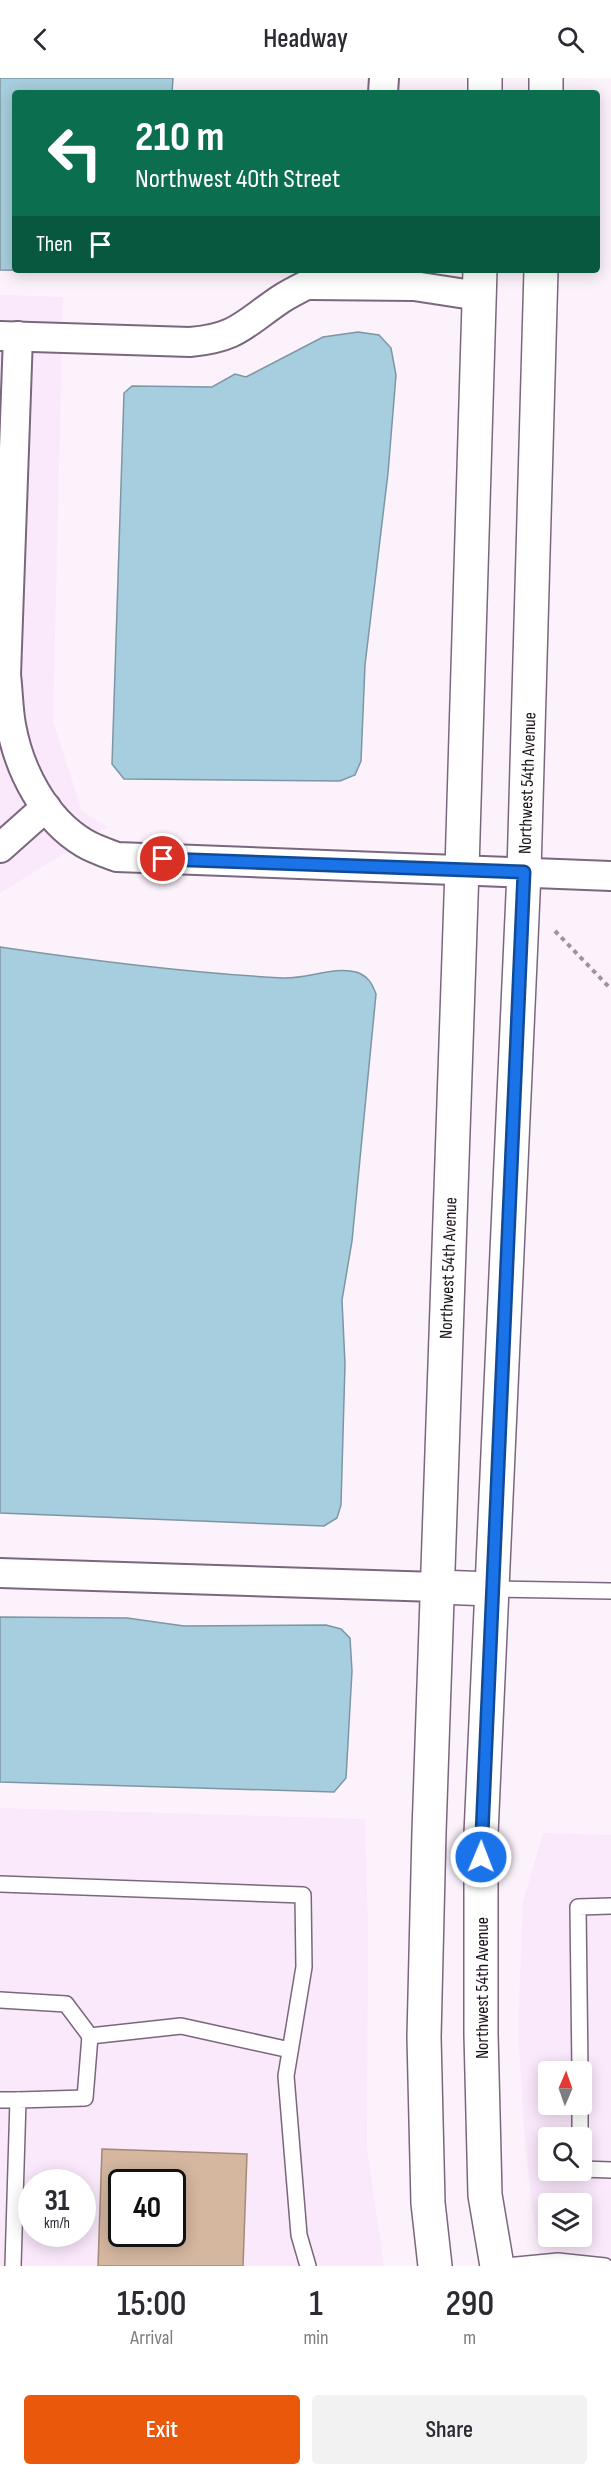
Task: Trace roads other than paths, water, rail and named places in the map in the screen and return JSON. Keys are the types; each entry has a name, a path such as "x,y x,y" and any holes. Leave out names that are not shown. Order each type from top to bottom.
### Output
{"street":[{"name":"Northwest 54th Avenue","path":"497,2266 485,2195 481,2034 481,1834 524,872 541,273"},
{"path":"479,283 414,286 322,277 282,298 242,329 216,340 190,342 9,336 6,675 11,726 35,793 55,820 83,842 117,857 611,876"},
{"name":"Northwest 54th Avenue","path":"435,2266 428,2203 424,2037 479,283"},
{"path":"0,848 46,807"},
{"path":"0,1573 492,1589"}],"lane":[{"path":"492,1589 611,1591"},
{"path":"0,1884 303,1895 304,1967 286,2076 299,2235 308,2266"},
{"path":"580,2061 578,1906 611,1906"},
{"path":"0,2000 66,2004 90,2036 85,2098 0,2100"},
{"path":"90,2036 181,2026 290,2050"},
{"path":"13,2266 18,2100"},
{"path":"592,2169 611,2169"},
{"path":"505,2266 558,2262 605,2266"}],"water":[{"path":"0,78 173,78 172,90 12,90 12,270 0,270"},
{"path":"358,332 379,335 391,348 396,375 388,473 365,665 361,761 355,775 340,781 124,779 112,764 124,393 132,386 212,387 235,374 246,377 323,337"},
{"path":"0,947 141,966 247,976 292,978 348,971 360,974 371,983 376,994 352,1241 342,1300 345,1364 341,1505 337,1518 324,1526 0,1513"},
{"path":"0,1617 127,1618 184,1626 326,1625 341,1629 350,1638 352,1671 346,1778 334,1792 0,1782"}]}
